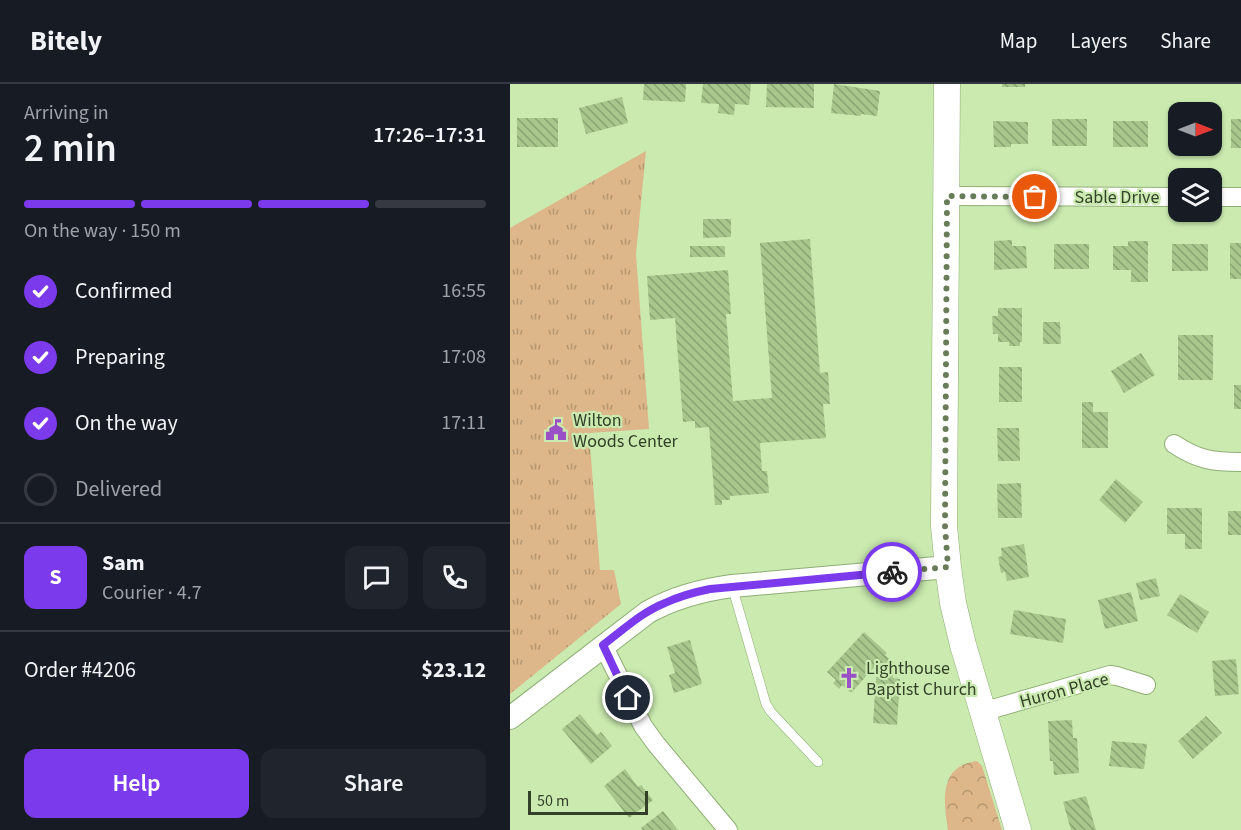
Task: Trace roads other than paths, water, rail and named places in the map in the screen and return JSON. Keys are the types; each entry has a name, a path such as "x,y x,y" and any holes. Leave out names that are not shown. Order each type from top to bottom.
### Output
{"main road":[{"path":"947,84 945,526 948,567 953,603 963,645 1017,830"}],"street":[{"name":"Sable Drive","path":"947,196 1168,197"},
{"path":"1222,197 1241,197"},
{"path":"1174,444 1187,453 1211,461 1241,462"},
{"path":"510,718 603,645 663,603 693,593 732,586 948,567"},
{"path":"603,645 643,726 728,830"},
{"name":"Huron Place","path":"982,712 1102,677 1117,676 1146,685"}],"lane":[{"path":"732,586 766,704 818,762"}],"place":[{"name":"Wilton Woods Center","path":"556,430"},
{"name":"Lighthouse Baptist Church","path":"849,678"}]}
